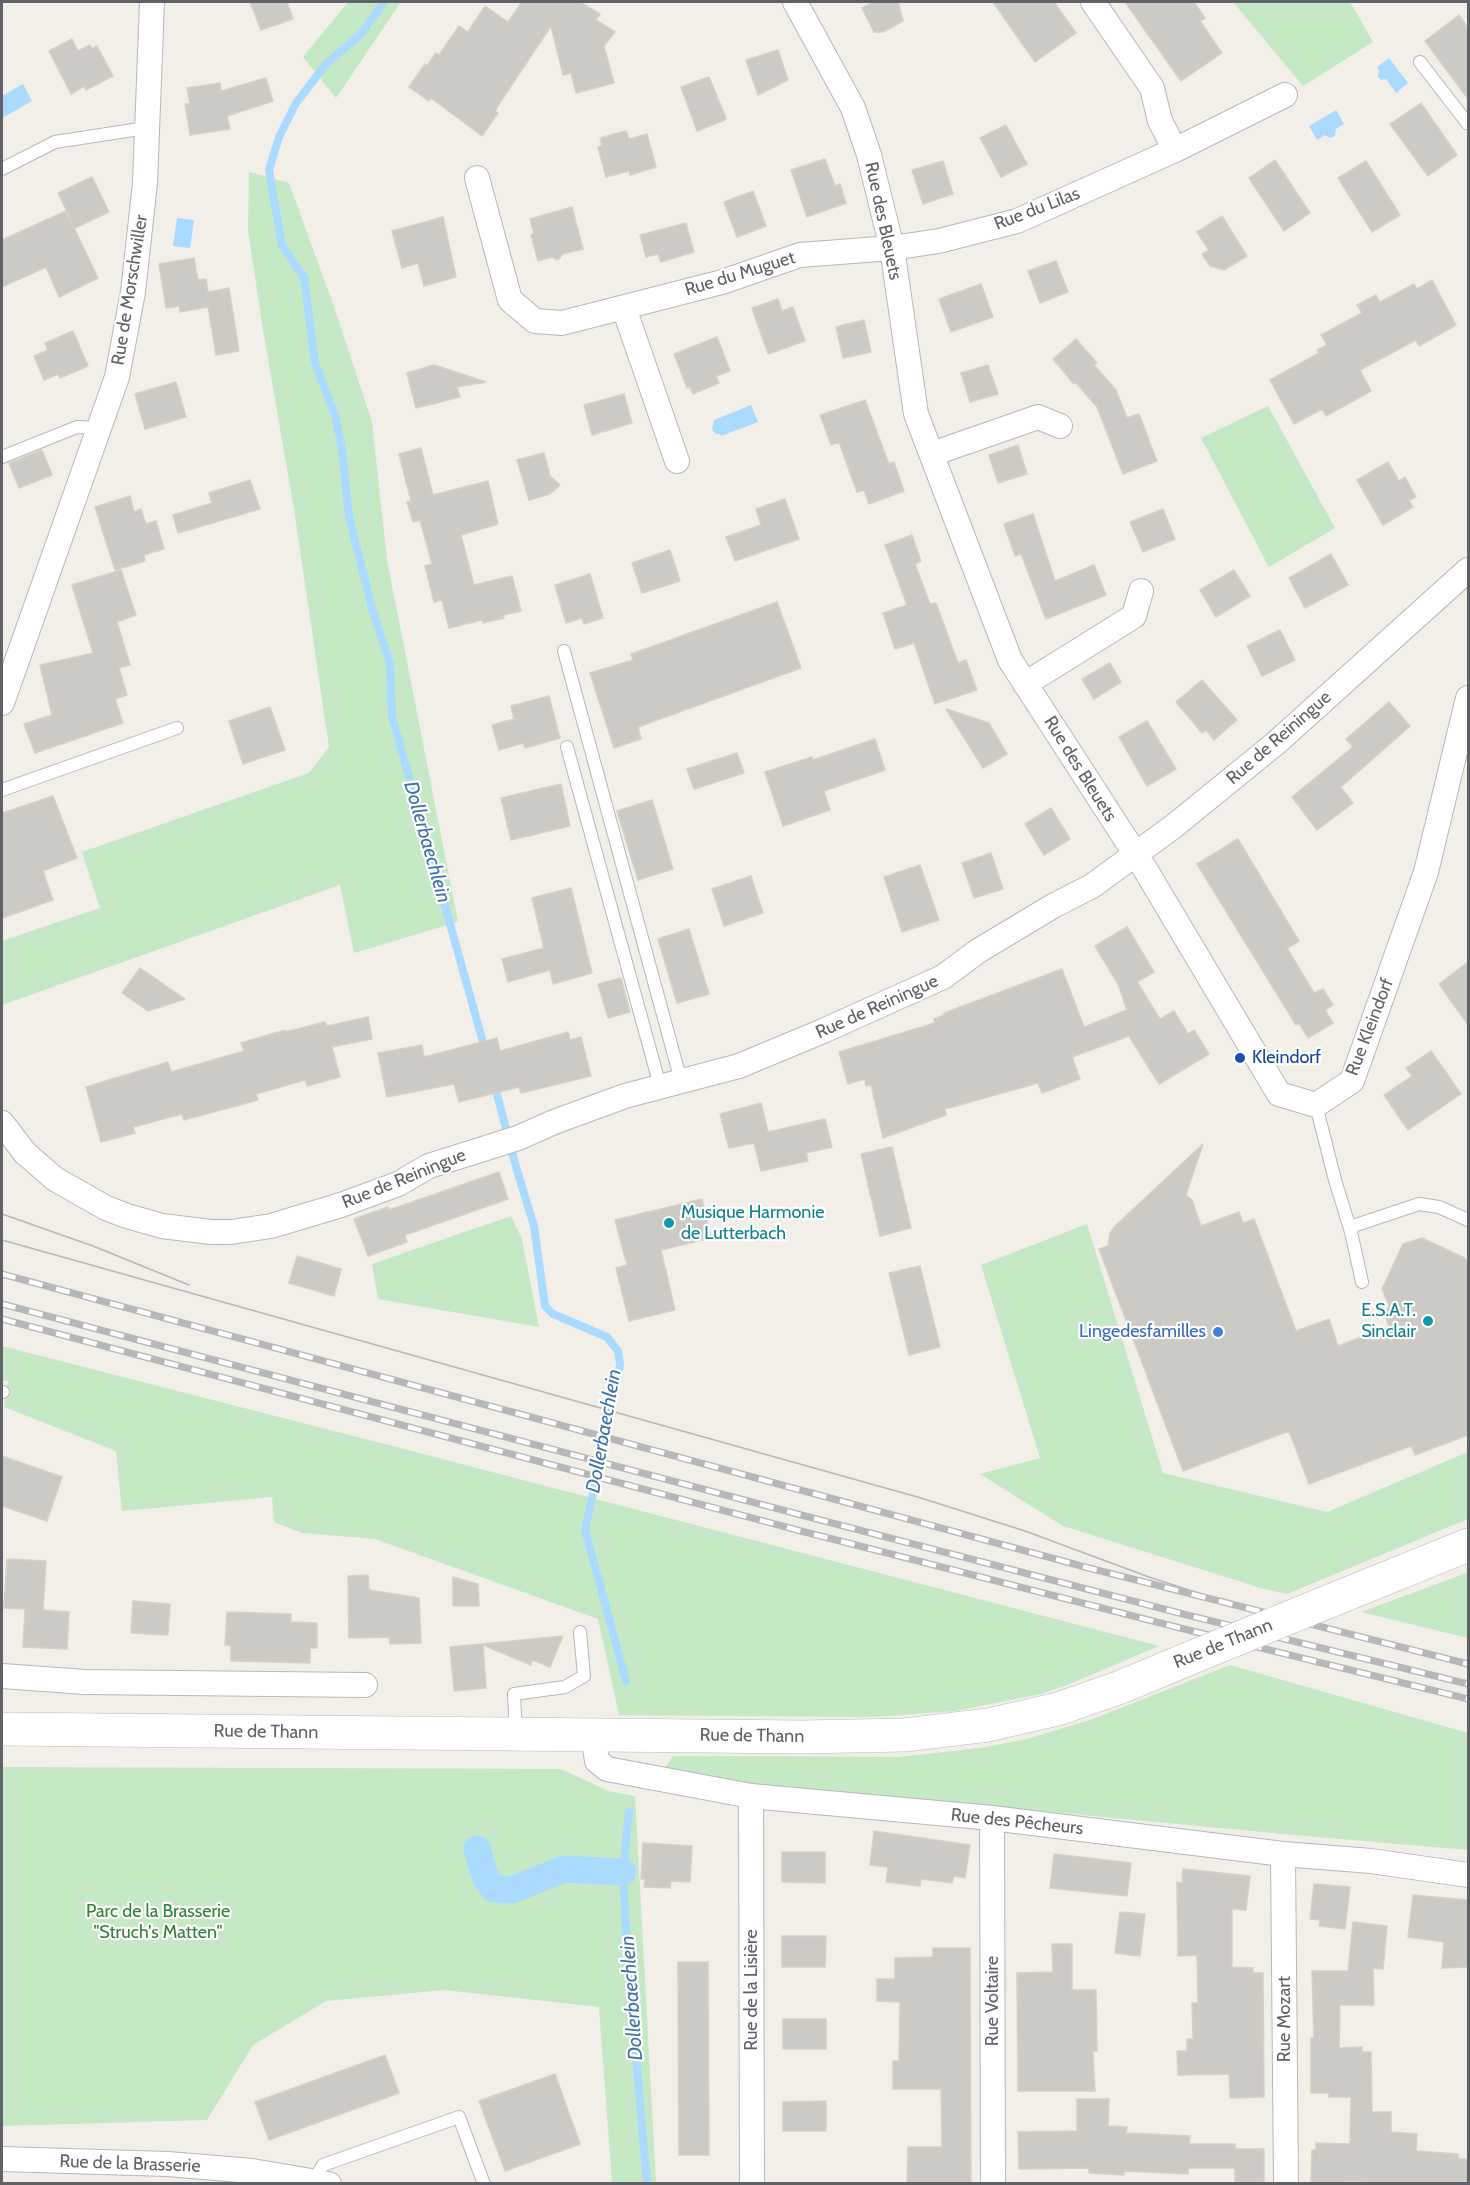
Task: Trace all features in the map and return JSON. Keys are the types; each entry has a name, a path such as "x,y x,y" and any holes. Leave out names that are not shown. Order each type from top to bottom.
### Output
{"main road":[{"name":"Rue de Thann","path":"2,1729 802,1737 905,1735 945,1731 1017,1720 1058,1709 1121,1687 1468,1545"}],"street":[{"name":"Rue de Morschwiller","path":"2,703 117,376 134,291 145,183 152,2"},
{"name":"Rue des Bleuets","path":"795,2 853,108 869,155 892,248 916,414 1010,660 1135,855"},
{"path":"1093,2 1152,88 1160,122 1175,150"},
{"name":"Rue du Lilas","path":"892,248 939,241 1017,221 1175,150 1285,95"},
{"name":"Rue du Muguet","path":"477,178 510,300 535,321 562,323 624,308 722,282 800,255 892,248"},
{"path":"624,308 677,461"},
{"path":"932,454 1038,417 1060,426"},
{"name":"Rue de Reiningue","path":"2,1123 39,1166 55,1179 85,1197 127,1216 178,1229 231,1232 281,1223 382,1191 429,1166 448,1159 671,1084 739,1066 933,982 978,951 1053,906 1092,886 1174,826 1276,743 1466,578"},
{"path":"1025,684 1134,616 1141,591"},
{"name":"Rue Kleindorf","path":"1316,1105 1352,1081 1426,872 1468,698"},
{"path":"1135,855 1279,1094 1316,1105"},
{"path":"2,1676 85,1682 365,1685"},
{"name":"Rue des Pêcheurs","path":"593,1734 597,1761 607,1769 752,1796 992,1818 1468,1875"},
{"name":"Rue de la Lisière","path":"752,1796 752,2184"},
{"name":"Rue Voltaire","path":"992,1818 993,2184"},
{"name":"Rue Mozart","path":"1283,1854 1286,2184"},
{"name":"Rue de la Brasserie","path":"2,2159 168,2164 252,2170 321,2182"}],"lane":[{"path":"1420,62 1468,124"},
{"path":"2,169 55,142 146,128"},
{"path":"2,457 76,427 98,428"},
{"path":"564,651 671,1084"},
{"path":"2,790 177,728"},
{"path":"567,747 671,1084"},
{"path":"1316,1105 1335,1180 1350,1227 1362,1282"},
{"path":"1350,1227 1419,1204 1438,1207 1468,1220"},
{"path":"516,1734 514,1694 565,1687 584,1676 580,1632"},
{"path":"321,2182 323,2165 459,2117 484,2184"}],"green space":[{"path":"348,2 401,2 336,98 303,57"},
{"path":"1233,2 1350,2 1373,42 1303,86"},
{"path":"249,172 289,183 333,304 372,422 387,560 458,922 354,953 340,885 2,1005 2,941 100,908 82,852 309,773 329,747 294,509 248,230"},
{"path":"1268,406 1335,528 1269,567 1201,438"},
{"path":"511,1216 522,1239 539,1327 378,1299 372,1264"},
{"path":"1087,1224 1163,1473 1327,1512 1468,1452 1468,1519 1287,1594 1264,1589 1063,1526 980,1474 1040,1458 981,1265"},
{"path":"2,1346 1159,1646 1041,1694 956,1711 872,1717 619,1715 598,1619 375,1539 302,1533 274,1522 272,1497 122,1511 116,1451 4,1407 8,1381 2,1381"},
{"path":"1468,1572 1468,1638 1361,1612 1453,1578"},
{"path":"1230,1665 1468,1733 1468,1850 660,1775 673,1756 900,1757 980,1748 1027,1739 1093,1719"},
{"name":"Parc de la Brasserie \"Struch's Matten\"","path":"2,1767 561,1769 608,1791 635,1796 656,2183 612,2183 599,2007 444,1990 326,2001 253,2045 207,2120 2,2126"}],"water":[{"path":"1389,58 1408,83 1396,93 1386,79 1381,80 1378,77 1377,67"},
{"path":"23,84 32,101 2,118 2,96"},
{"path":"1336,110 1344,124 1336,129 1335,136 1330,138 1325,135 1317,140 1309,126"},
{"path":"177,218 194,220 190,248 173,246"},
{"path":"751,405 758,422 721,436 712,430 714,420"}],"building":[{"path":"250,2 287,2 293,19 261,30"},
{"path":"522,2 580,2 600,14 596,20 615,32 604,46 614,83 576,93 571,73 563,75 551,26 503,98 495,111 498,113 482,136 431,98 429,101 409,87 425,64 427,66 436,53 439,55 459,26 468,32 485,6 508,22"},
{"path":"875,2 898,2 903,21 883,32 874,32 862,8"},
{"path":"993,2 1054,2 1076,33 1035,62"},
{"path":"1125,2 1194,2 1205,18 1200,21 1222,53 1181,81"},
{"path":"1459,15 1468,28 1468,99 1425,41"},
{"path":"72,39 78,51 90,45 92,49 97,46 113,76 86,90 84,86 71,94 49,51"},
{"path":"778,50 788,80 758,95 746,60"},
{"path":"709,77 726,118 697,131 681,87"},
{"path":"266,78 273,101 227,116 230,129 190,135 185,104 190,104 187,88 220,83 221,91"},
{"path":"1421,103 1457,155 1428,176 1390,124"},
{"path":"1006,125 1027,164 1001,177 980,138"},
{"path":"626,131 629,139 647,134 656,167 630,175 629,171 606,177 598,147 602,146 600,138"},
{"path":"825,159 835,186 840,184 846,203 807,217 791,170"},
{"path":"1275,160 1310,213 1284,231 1249,178"},
{"path":"943,161 953,194 923,204 912,170"},
{"path":"1366,161 1400,215 1372,232 1338,178"},
{"path":"92,177 109,212 75,228 58,193"},
{"path":"753,191 766,226 737,237 724,202"},
{"path":"572,207 583,249 563,254 558,260 551,257 538,261 531,235 534,234 530,219"},
{"path":"66,211 98,278 59,297 46,267 2,287 2,240"},
{"path":"1222,216 1247,256 1224,270 1210,266 1202,254 1209,250 1197,232"},
{"path":"443,217 456,277 424,286 418,263 402,268 392,231"},
{"path":"686,223 694,252 661,262 658,254 646,257 640,235"},
{"path":"194,258 198,280 206,279 208,292 229,288 239,351 216,355 208,307 180,312 179,306 166,308 159,264"},
{"path":"1056,261 1068,292 1040,303 1028,271"},
{"path":"1432,280 1456,325 1419,346 1416,340 1360,370 1371,391 1326,416 1322,409 1294,424 1270,380 1319,353 1317,350 1327,345 1321,335 1362,313 1357,305 1376,295 1380,302 1414,284 1417,289"},
{"path":"981,284 993,317 951,332 939,299"},
{"path":"778,299 782,311 793,307 805,341 768,354 752,308"},
{"path":"864,320 871,352 843,358 836,327"},
{"path":"73,331 88,366 60,378 58,374 44,380 34,356 48,350 45,343"},
{"path":"717,337 730,371 716,376 719,383 693,394 690,387 687,388 674,354"},
{"path":"1076,339 1097,363 1094,365 1116,390 1127,418 1139,414 1157,461 1123,474 1097,407 1053,359"},
{"path":"434,365 486,382 457,387 460,397 416,408 407,373"},
{"path":"988,365 998,394 970,402 961,373"},
{"path":"176,382 186,417 145,429 135,394"},
{"path":"624,394 632,423 592,435 584,405"},
{"path":"865,400 889,464 894,462 904,491 869,504 864,490 857,492 839,442 831,445 820,415"},
{"path":"1018,445 1027,474 998,483 989,455"},
{"path":"421,448 433,495 488,481 498,524 461,535 474,585 512,576 521,611 483,623 482,620 449,628 442,600 434,602 425,566 432,564 420,520 413,522 407,502 411,501 399,454"},
{"path":"42,450 52,475 19,488 9,463"},
{"path":"544,453 550,476 560,485 550,494 529,500 517,460"},
{"path":"1388,462 1399,481 1405,477 1416,497 1409,500 1413,507 1383,525 1357,480"},
{"path":"250,480 260,509 178,533 173,515 212,503 209,493"},
{"path":"130,496 134,512 141,509 146,524 156,521 164,549 144,555 145,561 115,570 95,507"},
{"path":"785,499 799,539 735,561 726,537 761,525 756,509"},
{"path":"1163,509 1175,539 1143,552 1130,522"},
{"path":"1033,514 1055,581 1094,565 1106,595 1046,619 1021,554 1015,556 1004,524"},
{"path":"912,535 921,561 915,564 930,604 936,603 958,663 966,660 977,690 935,704 914,643 895,649 883,613 907,605 885,545"},
{"path":"670,550 680,581 642,593 632,563"},
{"path":"1331,554 1348,585 1305,608 1289,578"},
{"path":"121,570 136,615 117,622 130,665 119,668 127,695 115,699 123,723 35,753 24,724 52,715 40,665 93,653 72,585"},
{"path":"1234,570 1250,596 1216,617 1200,590"},
{"path":"590,574 603,618 584,624 582,618 566,623 555,585"},
{"path":"777,602 801,668 638,727 641,739 614,748 590,673 633,660 631,654"},
{"path":"1280,630 1295,660 1262,676 1247,646"},
{"path":"1110,663 1121,682 1094,699 1082,679"},
{"path":"1202,680 1237,720 1214,740 1206,730 1202,733 1176,702"},
{"path":"549,696 560,738 525,748 523,743 499,750 492,725 514,719 511,706"},
{"path":"1389,702 1410,726 1341,787 1353,803 1317,830 1292,797 1353,747 1346,739"},
{"path":"270,707 285,750 243,764 229,721"},
{"path":"946,709 989,723 1007,754 983,768"},
{"path":"1147,721 1176,769 1147,786 1119,737"},
{"path":"875,739 885,770 824,791 830,810 783,826 765,772 812,757 813,760"},
{"path":"737,753 744,773 694,789 687,769"},
{"path":"561,784 570,826 511,840 501,798"},
{"path":"53,796 77,858 43,871 53,900 2,918 2,813"},
{"path":"652,800 673,869 638,880 617,811"},
{"path":"1051,808 1070,839 1044,855 1025,824"},
{"path":"1238,839 1299,941 1287,948 1314,993 1323,989 1333,1005 1325,1010 1333,1023 1308,1038 1299,1023 1296,1025 1197,864"},
{"path":"991,853 1003,889 974,898 962,863"},
{"path":"920,865 939,920 902,932 884,877"},
{"path":"751,876 763,913 724,926 712,889"},
{"path":"571,888 592,973 553,984 550,970 508,982 502,959 544,948 532,898"},
{"path":"1127,927 1154,972 1137,982 1160,1019 1174,1011 1188,1034 1194,1030 1209,1054 1159,1084 1129,1036 1072,1057 1080,1079 1042,1093 1038,1083 945,1109 946,1115 883,1138 871,1085 866,1086 865,1079 848,1084 839,1052 935,1023 934,1019 944,1013 1062,969 1084,1027 1127,1010 1118,984 1095,946"},
{"path":"689,929 709,994 677,1003 658,939"},
{"path":"1468,962 1468,1025 1439,984"},
{"path":"140,968 185,999 148,1011 122,993"},
{"path":"621,978 630,1012 608,1018 598,984"},
{"path":"368,1017 372,1039 332,1047 340,1077 307,1086 305,1080 256,1094 258,1100 184,1120 182,1114 133,1127 135,1133 101,1142 86,1087 168,1062 171,1072 244,1051 241,1043 285,1030 285,1032 325,1022 327,1026"},
{"path":"568,1032 570,1040 581,1037 591,1076 521,1093 519,1087 459,1102 454,1084 387,1097 378,1053 422,1045 424,1057 497,1038 500,1051"},
{"path":"1431,1051 1461,1094 1408,1130 1384,1095 1412,1076 1406,1068"},
{"path":"761,1103 768,1132 825,1119 832,1147 806,1153 808,1161 761,1171 754,1143 729,1148 720,1114"},
{"path":"1203,1144 1186,1195 1192,1200 1201,1226 1239,1212 1243,1223 1254,1219 1296,1331 1329,1319 1338,1346 1389,1327 1385,1315 1389,1306 1382,1289 1403,1244 1422,1238 1465,1258 1468,1266 1468,1435 1415,1455 1411,1446 1309,1484 1289,1431 1183,1471 1099,1249 1108,1246 1110,1233 1115,1226"},
{"path":"892,1147 911,1228 880,1236 861,1154"},
{"path":"499,1172 508,1199 405,1235 407,1242 368,1256 354,1219 388,1207 389,1210"},
{"path":"702,1199 711,1238 661,1250 675,1310 629,1321 616,1268 627,1265 615,1220"},
{"path":"297,1256 341,1269 334,1296 289,1283"},
{"path":"920,1266 940,1347 909,1355 889,1273"},
{"path":"2,1456 62,1477 47,1521 2,1506"},
{"path":"7,1559 46,1561 43,1610 69,1612 67,1649 23,1647 25,1609 4,1608"},
{"path":"368,1575 369,1590 419,1598 421,1643 390,1644 389,1637 349,1638 348,1576"},
{"path":"453,1577 478,1584 479,1606 453,1606"},
{"path":"133,1601 170,1604 168,1635 131,1633"},
{"path":"227,1612 291,1614 291,1622 317,1623 317,1648 310,1648 310,1663 231,1661 231,1646 225,1645"},
{"path":"563,1636 550,1667 532,1660 531,1665 483,1645 486,1688 454,1691 450,1647"},
{"path":"874,1831 970,1845 965,1878 954,1876 952,1883 921,1879 920,1886 886,1882 888,1867 870,1865"},
{"path":"643,1843 692,1846 690,1882 671,1881 670,1888 644,1887 645,1879 641,1879"},
{"path":"782,1852 825,1852 825,1883 782,1882"},
{"path":"1054,1854 1131,1863 1127,1896 1050,1888"},
{"path":"1183,1869 1250,1876 1246,1910 1232,1909 1232,1967 1253,1968 1253,1973 1263,1973 1264,2097 1230,2098 1229,2074 1178,2075 1177,2051 1187,2051 1187,2039 1193,2039 1192,2003 1198,2003 1197,1955 1178,1956 1177,1882 1182,1883"},
{"path":"1314,1884 1350,1887 1345,1929 1319,1926 1320,1920 1310,1919"},
{"path":"1413,1895 1468,1900 1468,1967 1442,1968 1444,1942 1408,1937"},
{"path":"1120,1912 1145,1914 1140,1956 1115,1953"},
{"path":"1353,1922 1387,1926 1383,1969 1373,1968 1374,2005 1340,2005 1339,2048 1362,2047 1362,2052 1371,2052 1372,2112 1391,2112 1391,2132 1417,2134 1416,2151 1458,2154 1458,2159 1468,2159 1468,2184 1344,2181 1344,2183 1311,2183 1312,2150 1316,2150 1316,2143 1350,2144 1351,2097 1329,2097 1329,2093 1311,2093 1311,2038 1314,2038 1312,1971 1348,1971"},
{"path":"782,1936 826,1936 825,1967 782,1967"},
{"path":"1052,1944 1072,1944 1072,1990 1096,1990 1097,2051 1093,2051 1095,2091 1018,2091 1017,1973 1053,1972"},
{"path":"933,1948 970,1948 971,2184 907,2184 908,2147 942,2147 941,2089 893,2089 893,2061 899,2061 900,2002 877,2001 877,1979 895,1979 895,1958 933,1957"},
{"path":"678,1962 708,1962 709,2155 679,2155"},
{"path":"783,2019 826,2019 826,2049 783,2049"},
{"path":"385,2055 399,2093 269,2140 255,2102"},
{"path":"555,2074 580,2144 505,2171 479,2101"},
{"path":"1077,2099 1109,2099 1108,2126 1127,2127 1126,2133 1190,2136 1189,2144 1235,2144 1235,2149 1264,2149 1264,2182 1235,2182 1235,2168 1188,2168 1188,2174 1124,2171 1124,2175 1089,2173 1089,2168 1019,2169 1018,2132 1077,2131"},
{"path":"826,2101 826,2131 783,2131 783,2102"}],"waterway":[{"name":"Dollerbaechlein","path":"384,2 362,33 326,64 296,103 279,137 269,170 282,246 304,277 315,363 335,415 342,449 349,517 373,612 390,664 392,716 486,1053"},
{"name":"Dollerbaechlein","path":"494,1083 534,1226 545,1306 553,1314 607,1337 618,1351 620,1364 617,1383 585,1530 626,1681"},
{"name":"Dollerbaechlein","path":"629,1812 623,1872 627,1951 647,2184"},
{"path":"477,1849 486,1879 494,1889 512,1890 564,1869 623,1872"}],"tram line":[{"path":"2,1214 93,1246 189,1285"},
{"path":"2,1240 921,1498 1025,1531 1149,1577 1244,1608"}],"railway":[{"path":"2,1274 1085,1567 1468,1664"},
{"path":"2,1304 1183,1614 1468,1684"},
{"path":"2,1319 801,1531 1468,1699"}],"place":[{"name":"Kleindorf","path":"1240,1058"},
{"name":"Musique Harmonie de Lutterbach","path":"669,1223"},
{"name":"E.S.A.T. Sinclair","path":"1428,1321"},
{"name":"Lingedesfamilles","path":"1218,1332"}]}
